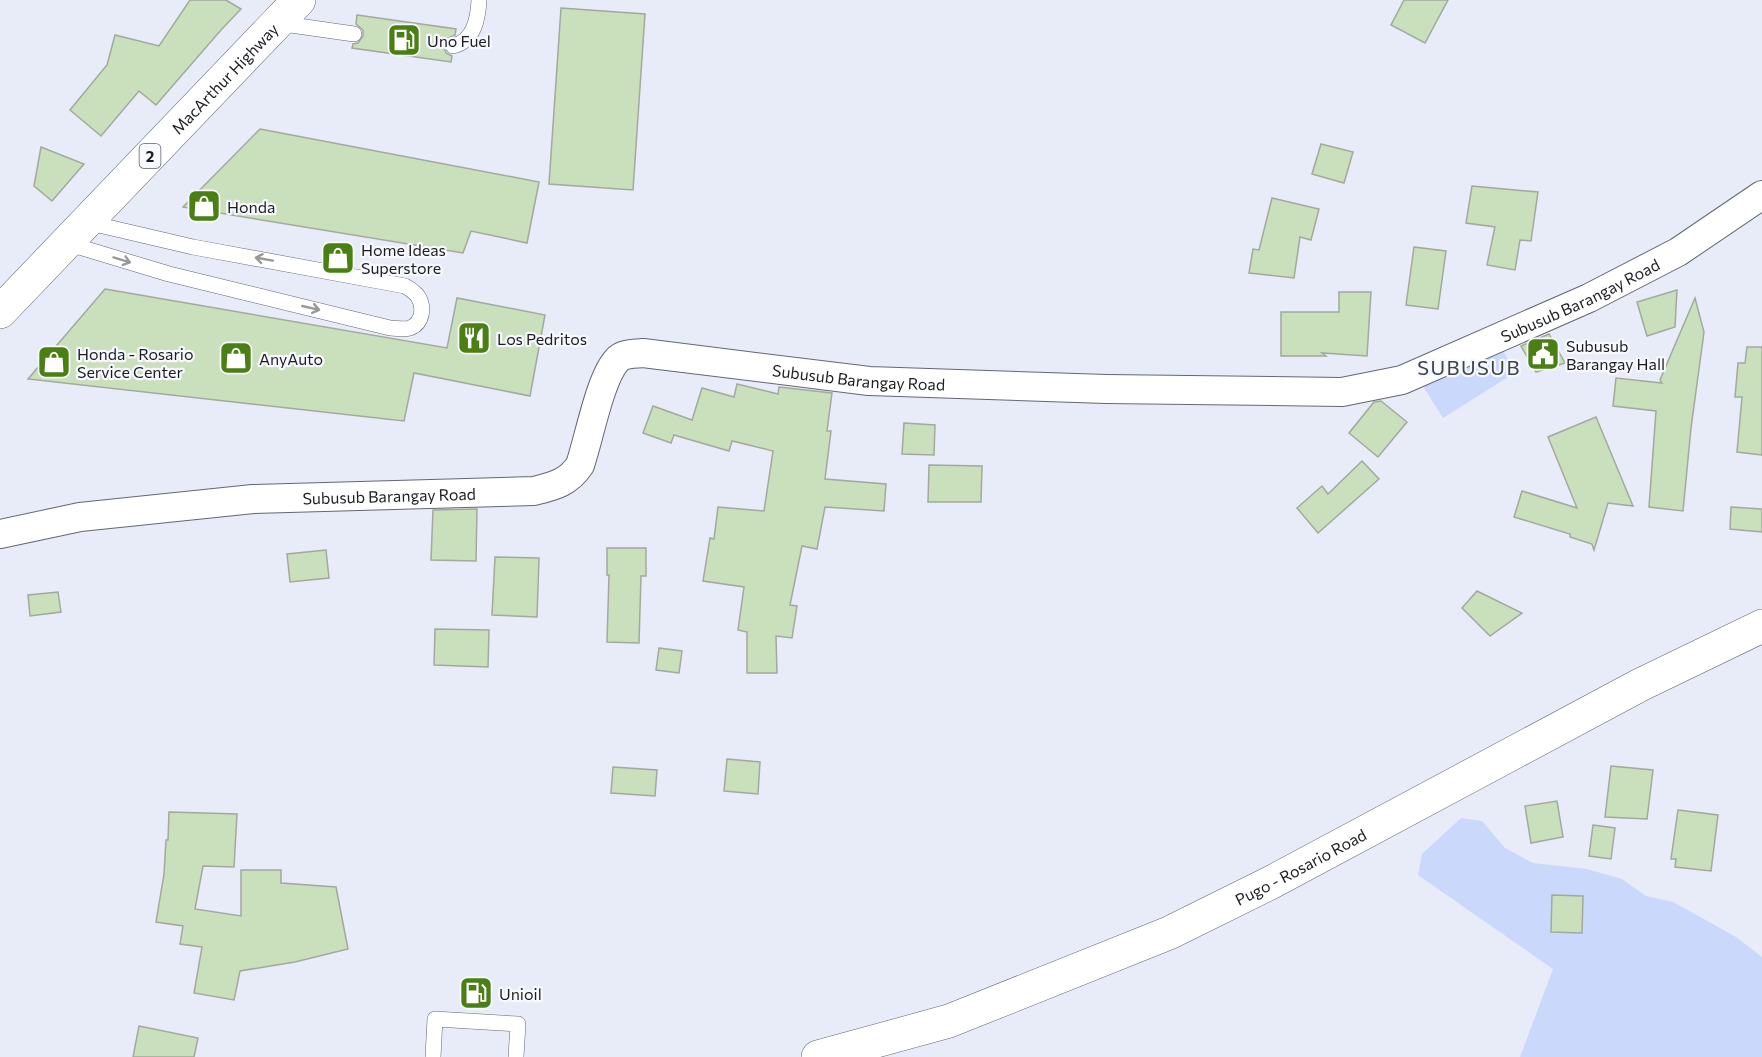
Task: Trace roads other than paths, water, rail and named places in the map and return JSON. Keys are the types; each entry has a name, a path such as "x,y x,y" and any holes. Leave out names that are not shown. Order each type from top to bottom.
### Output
{"main road":[{"name":"MacArthur Highway","path":"0,312 299,0"},
{"name":"Pugo - Rosario Road","path":"818,1057 949,1021 1169,933 1272,882 1640,685 1762,626"}],"street":[{"name":"Subusub Barangay Road","path":"0,534 80,517 253,500 534,491 554,486 564,483 580,465 604,380 617,360 624,355 643,352 869,381 1106,389 1342,392 1371,387 1402,380 1589,298 1678,252 1762,195"}],"lane":[{"path":"453,46 463,43 471,33 479,0"},
{"path":"277,23 354,34"},
{"path":"76,232 193,247 405,286 417,295 422,305 422,314 417,324 408,329 390,328 169,274 76,232"},
{"path":"433,1057 435,1020 518,1024 516,1057"}],"place":[{"name":"Uno Fuel","path":"404,40"},
{"name":"Honda","path":"204,206"},
{"name":"Home Ideas Superstore","path":"338,258"},
{"name":"Los Pedritos","path":"474,338"},
{"name":"Subusub Barangay Hall","path":"1543,354"},
{"name":"AnyAuto","path":"236,358"},
{"name":"Honda - Rosario Service Center","path":"54,362"},
{"name":"Unioil","path":"476,993"}],"district":[{"name":"SUBUSUB","path":"1469,367"}]}
